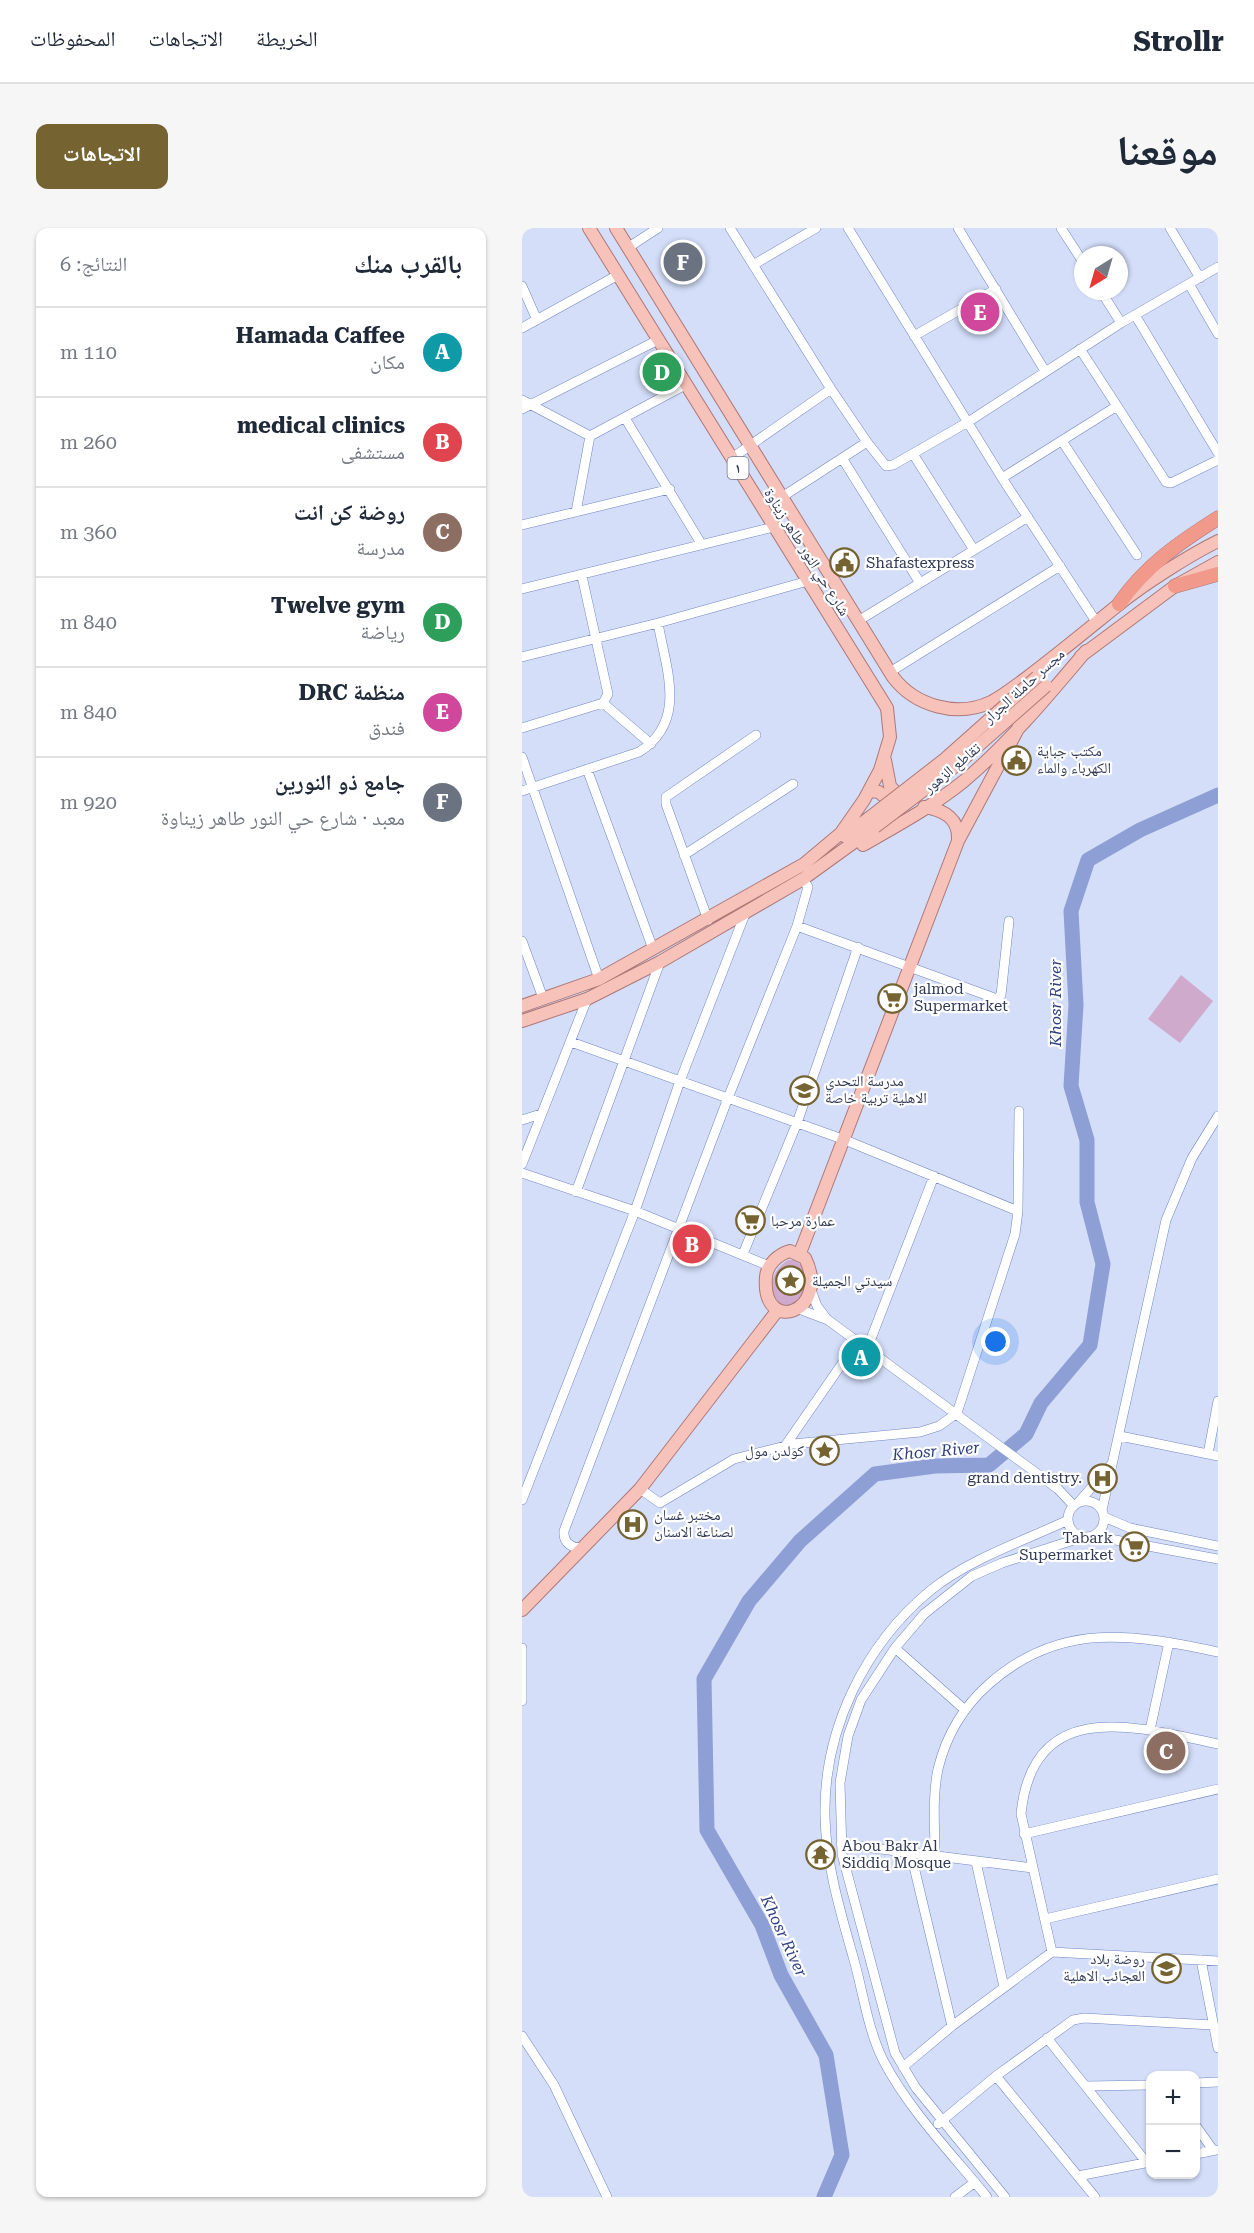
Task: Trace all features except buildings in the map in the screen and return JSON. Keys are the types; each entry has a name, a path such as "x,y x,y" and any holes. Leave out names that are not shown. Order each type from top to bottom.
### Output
{"highway":[{"path":"1119,604 1130,588 1170,549 1218,518"},
{"path":"1175,586 1218,574"}],"main road":[{"name":"شارع حي النور طاهر زيناوة","path":"589,228 887,708 891,737 884,758"},
{"name":"شارع حي النور طاهر زيناوة","path":"616,228 890,672 907,693 935,706 967,709 991,702"},
{"path":"991,702 1077,641 1119,604 1218,541"},
{"path":"1086,651 1175,586 1218,562"},
{"name":"مجسر حاملة الجرار","path":"872,823 1077,641"},
{"name":"مجسر حاملة الجرار","path":"806,872 963,760 1086,651"},
{"name":"تقاطع الزهور","path":"806,872 927,808 971,774 1036,709 1086,651"},
{"path":"1013,687 1018,703 1026,709 1036,709"},
{"path":"800,1253 958,842 1019,727 1018,713 1012,704 1000,700 991,702"},
{"path":"884,758 890,786 899,799 915,807 927,808 950,817 958,828 958,842"},
{"path":"522,1021 587,999 660,962 745,914 806,872 859,809 884,758"},
{"path":"869,791 879,792 893,803 899,815 897,825"},
{"path":"522,1006 599,979 708,920 806,872"},
{"path":"786,1252 800,1253 809,1267 811,1290 808,1299 799,1309 787,1313 777,1311 767,1297 766,1277 769,1266 786,1252"},
{"path":"522,1610 640,1489 777,1311"}],"street":[{"path":"629,247 658,228"},
{"path":"730,228 831,389 886,466 913,454 968,422 1121,323 1218,267"},
{"path":"753,266 816,228"},
{"path":"848,228 1002,478 1097,623"},
{"path":"958,228 1046,371"},
{"path":"1061,228 1074,248"},
{"path":"1170,228 1200,278"},
{"path":"522,328 618,274"},
{"path":"1189,284 1218,334"},
{"path":"522,286 537,320"},
{"path":"914,336 996,289"},
{"path":"1107,300 1121,323"},
{"path":"1135,315 1218,453"},
{"path":"525,404 658,340"},
{"path":"1080,349 1166,482 1171,483 1218,459"},
{"path":"590,436 686,385"},
{"path":"732,458 831,389"},
{"path":"525,404 590,436"},
{"path":"1002,478 1117,406"},
{"path":"625,417 702,545"},
{"path":"576,512 590,436"},
{"path":"1062,441 1137,555"},
{"path":"782,497 867,442"},
{"path":"913,454 974,550"},
{"path":"842,459 920,583"},
{"path":"522,525 670,489"},
{"path":"858,621 1028,518"},
{"path":"522,589 774,527"},
{"path":"890,672 1060,566"},
{"path":"522,728 603,703 608,694 582,576"},
{"path":"522,657 658,623 808,581"},
{"path":"522,791 639,752 651,744 665,722 671,701 658,623"},
{"path":"603,703 651,744"},
{"path":"708,920 666,804 666,797 756,735"},
{"path":"522,757 599,979"},
{"path":"587,769 653,949"},
{"path":"684,855 793,784"},
{"path":"585,1547 577,1548 570,1545 565,1539 564,1530 728,1098 797,926 808,887 806,872"},
{"path":"522,1500 635,1211 680,1081 745,914"},
{"path":"797,926 997,999 1001,995 1009,921"},
{"path":"522,941 543,998"},
{"path":"743,1254 797,1123 858,947"},
{"path":"576,1192 660,962"},
{"path":"522,1164 587,999"},
{"path":"571,1042 845,1140 1018,1211"},
{"path":"640,1489 660,1503 734,1459 785,1446 920,1432 939,1426 960,1415 1008,1256 1018,1211 1019,1111"},
{"path":"522,1120 541,1114"},
{"path":"1094,1536 1102,1528 1112,1463 1120,1436 1166,1220 1192,1158 1218,1116"},
{"path":"522,1173 635,1211 769,1266"},
{"path":"867,1349 934,1176"},
{"path":"811,1290 817,1306 828,1320 960,1415 1076,1504 1094,1503 1103,1514 1130,1528 1218,1546"},
{"path":"799,1309 828,1320"},
{"path":"785,1446 857,1342"},
{"path":"1208,1454 1218,1401"},
{"path":"1120,1436 1218,1456"},
{"path":"987,2197 899,2087 882,2057 848,1937 828,1855 825,1818 831,1752 850,1697 860,1676 884,1640 931,1591 966,1567 1068,1520 1076,1504 1112,1463"},
{"path":"1068,1520 1074,1533 1083,1537"},
{"path":"1044,1531 1053,1538 1051,1547"},
{"path":"1005,2197 942,2121 903,2067 889,2037 841,1844 840,1784 848,1736 871,1683 895,1648 933,1606 972,1576 1002,1563 1083,1537 1094,1536 1218,1559"},
{"path":"935,1856 934,1802 938,1771 951,1732 965,1710 1008,1667 1049,1646 1108,1636 1169,1642 1218,1652"},
{"path":"1150,1730 1169,1642"},
{"path":"522,1648 522,1701"},
{"path":"895,1648 965,1710"},
{"path":"1052,1952 1021,1814 1026,1784 1040,1758 1054,1744 1071,1733 1090,1727 1110,1725 1150,1730 1218,1744"},
{"path":"1024,1834 1218,1790"},
{"path":"841,1844 1033,1868"},
{"path":"911,1854 952,2026"},
{"path":"976,1862 1004,1987"},
{"path":"1045,1919 1218,1880"},
{"path":"848,1937 862,1934"},
{"path":"903,2067 952,2026 1052,1952 1218,1960"},
{"path":"1201,1960 1218,2048"},
{"path":"932,2130 996,2076 1073,2020 1084,2018 1214,2025"},
{"path":"522,2036 554,2085 607,2197"},
{"path":"1047,2038 1146,2158"},
{"path":"996,2076 1095,2197"},
{"path":"1200,2083 1218,2082"},
{"path":"1086,2086 1146,2085"},
{"path":"1200,2131 1215,2150 1200,2153"},
{"path":"1078,2176 1146,2163"},
{"path":"956,2197 975,2182"}],"shaded area":[{"path":"1181,975 1213,1001 1180,1043 1148,1019"},
{"path":"788,1260 794,1260 803,1266 806,1293 802,1303 783,1307 774,1295 772,1282 777,1270"}],"waterway":[{"name":"Khosr River","path":"824,2197 842,2155 826,2055 781,1975 762,1925 707,1830 704,1679 749,1601 800,1541 875,1474 935,1466 989,1465 1026,1434 1041,1403 1090,1345 1103,1264 1087,1202 1087,1140 1071,1086 1076,1005 1071,911 1088,860 1140,830 1218,795"}],"place":[{"name":"جامع ذو النورين","path":"683,262"},
{"name":"منظمة DRC","path":"980,312"},
{"name":"Twelve gym","path":"662,372"},
{"name":"Shafastexpress","path":"845,563"},
{"name":"مكتب جباية الكهرباء والماء","path":"1016,760"},
{"name":"jalmod Supermarket","path":"893,998"},
{"name":"مدرسة التحدي الاهلية تربية خاصة","path":"804,1090"},
{"name":"عمارة مرحبا","path":"750,1221"},
{"name":"medical clinics","path":"692,1244"},
{"name":"سيدتي الجميلة","path":"791,1281"},
{"name":"Hamada Caffee","path":"861,1357"},
{"name":"كولدن مول","path":"825,1451"},
{"name":"grand dentistry.","path":"1103,1478"},
{"name":"مختبر غسان لصناعة الاسنان","path":"633,1524"},
{"name":"Tabark Supermarket","path":"1134,1547"},
{"name":"روضة كن انت","path":"1166,1751"},
{"name":"Abou Bakr Al Siddiq Mosque","path":"821,1855"},
{"name":"روضة بلاد العجائب الاهلية","path":"1166,1968"}]}
